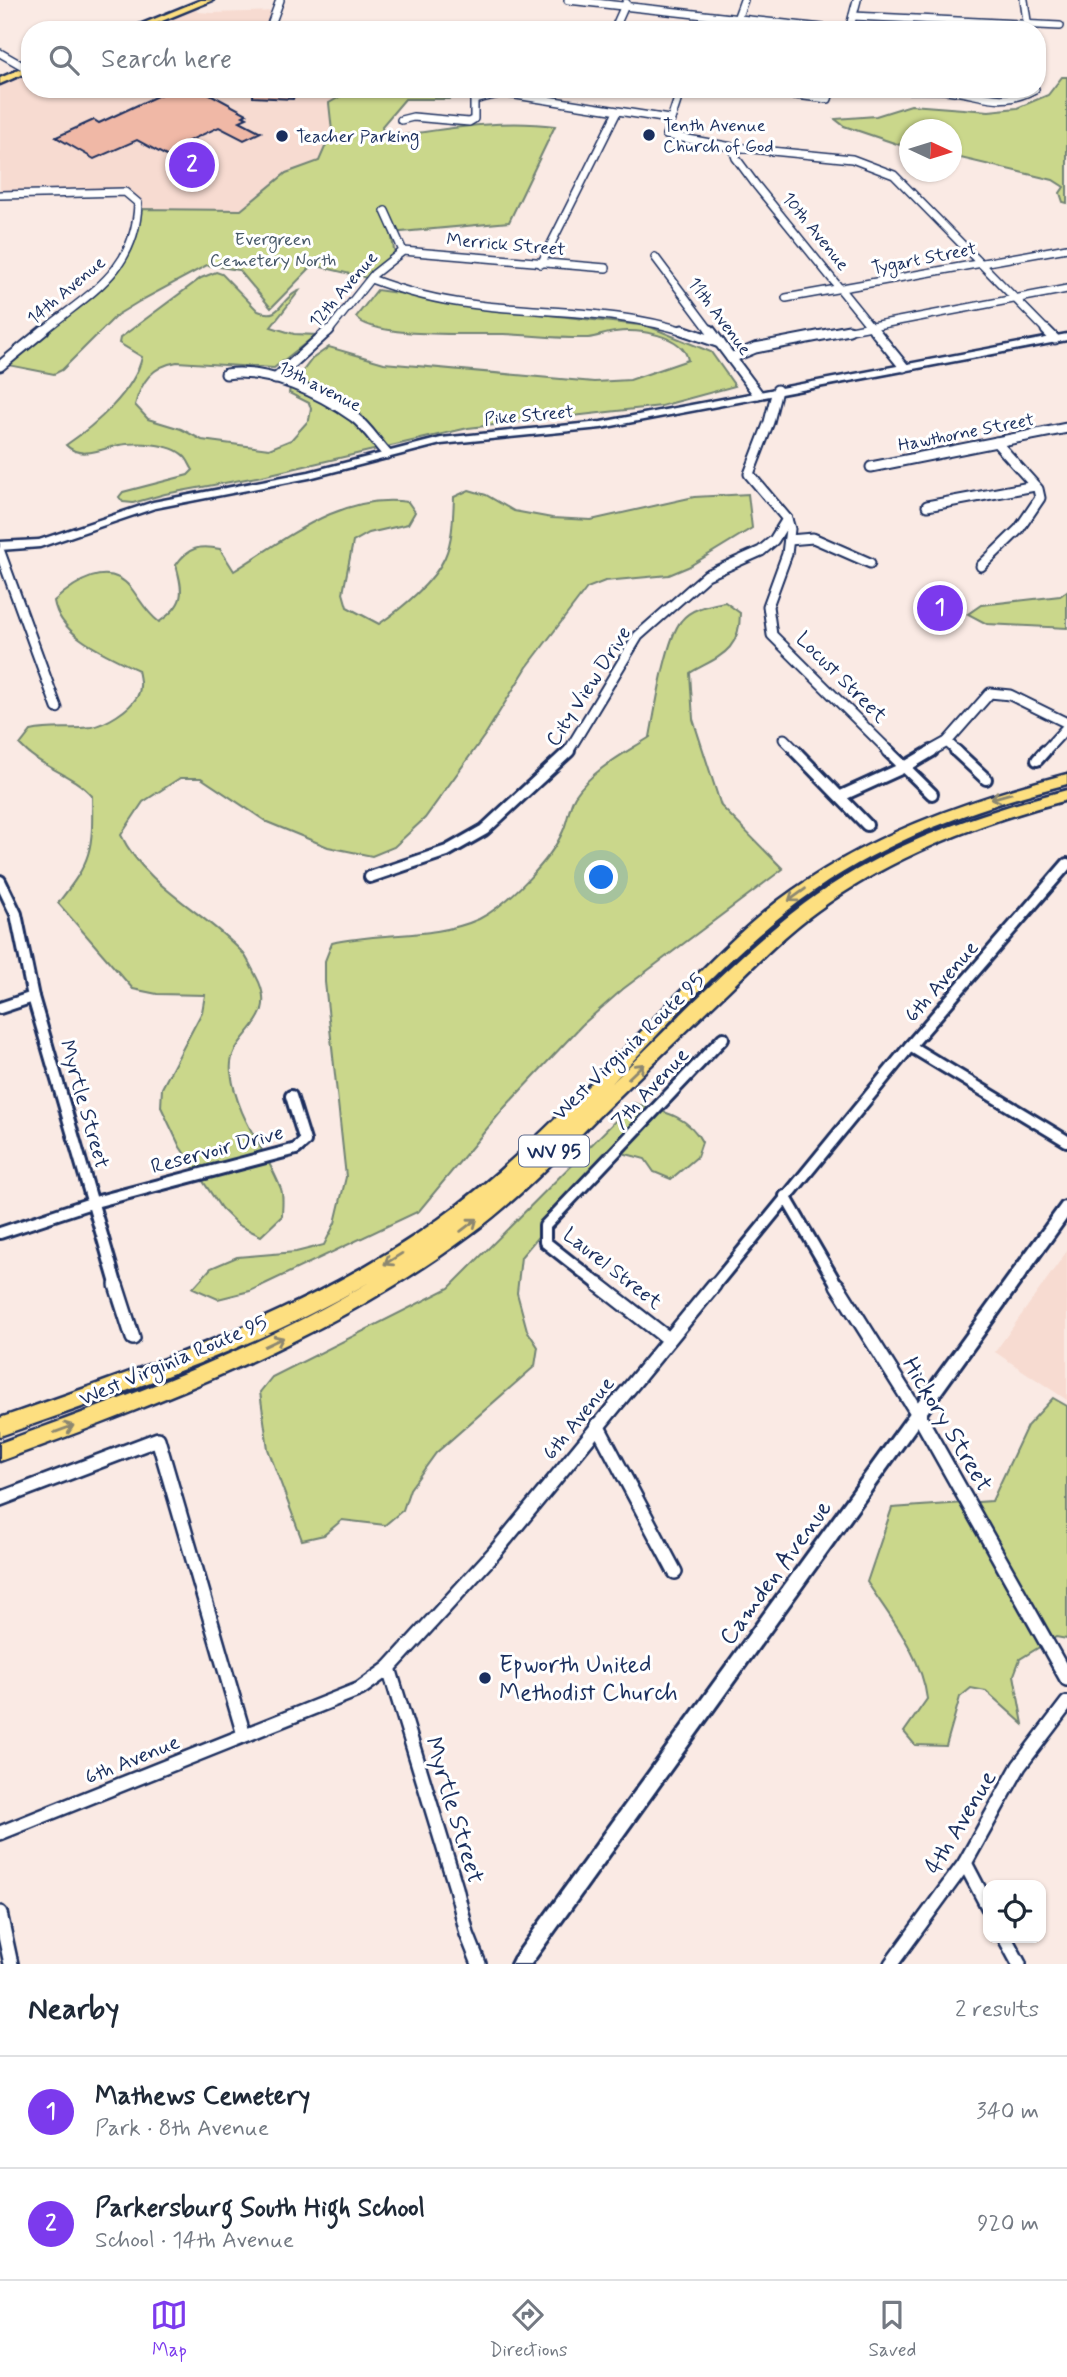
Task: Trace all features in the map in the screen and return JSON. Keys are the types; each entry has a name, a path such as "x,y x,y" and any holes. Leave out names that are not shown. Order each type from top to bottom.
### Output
{"main road":[{"path":"154,21 209,0"},
{"path":"0,81 21,72"},
{"name":"Pike Street","path":"0,546 40,543 153,505 309,475 441,442 601,425 1067,337"},
{"name":"West Virginia Route 95","path":"0,1427 255,1333 318,1303 372,1272 446,1224 506,1175 742,941 796,896 840,866 915,827 987,800 1067,779"},
{"name":"West Virginia Route 95","path":"0,1452 131,1404 227,1364 297,1331 382,1284 464,1229 521,1182 754,955 812,907 857,877 928,840 991,816 1067,795"}],"street":[{"path":"272,21 279,0"},
{"path":"568,0 626,3 756,21"},
{"path":"737,19 744,0"},
{"path":"852,21 857,0"},
{"path":"1024,0 1027,21"},
{"path":"618,21 626,3"},
{"path":"853,16 933,21"},
{"path":"1046,26 1060,26"},
{"path":"0,53 21,64"},
{"path":"401,120 413,117 469,122 474,119 474,100 482,98"},
{"path":"533,98 669,119"},
{"path":"677,98 666,135 732,147 852,159 894,176 1055,340"},
{"path":"981,98 1010,101 1016,98"},
{"path":"541,264 617,112"},
{"name":"10th Avenue","path":"732,147 736,158 756,185 904,367"},
{"name":"14th Avenue","path":"0,195 125,192 138,203 138,223 126,259 116,271 0,366"},
{"name":"12th Avenue","path":"275,379 318,342 371,278 403,251 385,211"},
{"name":"Tygart Street","path":"786,298 1067,248"},
{"name":"Merrick Street","path":"403,251 606,268"},
{"name":"11th Avenue","path":"655,257 758,394"},
{"path":"371,278 425,297 477,306 641,320 690,332 720,343"},
{"path":"732,358 755,348 1067,289"},
{"name":"13th avenue","path":"226,374 246,372 275,379 356,418 387,454"},
{"path":"777,390 769,422 749,474 789,529 870,563"},
{"name":"Hawthorne Street","path":"871,467 1067,428"},
{"path":"981,566 1018,529 1040,498 1035,486 996,442"},
{"path":"927,506 1035,486"},
{"name":"Locust Street","path":"789,529 788,554 768,606 772,635 932,794"},
{"name":"City View Drive","path":"370,877 447,851 484,830 566,756 638,636 708,575 768,545 789,529"},
{"path":"0,552 57,708"},
{"path":"841,796 905,767 947,742 990,693 1010,695 1067,725 1037,760"},
{"path":"784,739 867,825"},
{"path":"947,742 986,779"},
{"name":"6th Avenue","path":"0,1833 360,1689 389,1668 494,1553 667,1338 909,1046 1067,864"},
{"name":"Myrtle Street","path":"0,881 16,914 33,997 91,1203 133,1338"},
{"path":"0,1008 33,997"},
{"name":"7th Avenue","path":"545,1226 723,1038"},
{"path":"909,1046 1067,1141"},
{"name":"Reservoir Drive","path":"91,1203 296,1149 305,1141 291,1096"},
{"name":"Hickory Street","path":"785,1196 858,1320 918,1414 1067,1679"},
{"path":"0,1233 91,1203"},
{"name":"Camden Avenue","path":"520,1964 1067,1207"},
{"name":"Laurel Street","path":"545,1226 545,1242 667,1338"},
{"path":"597,1425 675,1572"},
{"path":"0,1499 158,1439 244,1735"},
{"name":"Myrtle Street","path":"389,1668 467,1934 480,1964"},
{"name":"4th Avenue","path":"891,1964 965,1863 1019,1766 1067,1703"},
{"path":"965,1863 983,1897"},
{"path":"0,1913 11,1964"},
{"path":"1008,1943 1019,1964"}],"shaded area":[{"path":"192,7 199,12 212,13 276,11 272,21 155,21"},
{"path":"21,73 21,98 388,98 397,111 382,126 385,211 138,209 125,192 0,195 0,81"},
{"path":"1067,1251 1067,1400 995,1352"}],"green space":[{"path":"1062,77 1067,77 1067,203 1063,202 1060,193 1064,187 1053,180 962,158 962,119 899,119 899,145 844,126 835,119 876,116 911,105 989,111 1017,108 1046,96"},
{"name":"Evergreen Cemetery North","path":"338,98 452,98 405,99 382,126 383,138 491,124 555,126 509,222 391,233 395,255 371,279 313,265 271,308 239,270 207,265 117,315 62,370 54,374 3,364 116,271 126,259 138,209 241,210 286,173 319,161 332,131 329,103"},
{"path":"216,272 222,274 258,311 266,313 277,311 288,298 299,291 271,327 294,334 316,335 274,368 177,362 154,371 144,382 135,405 148,419 181,429 202,440 269,449 291,440 309,420 311,409 309,403 289,393 290,388 312,359 329,347 384,363 594,382 630,380 688,360 678,344 669,339 635,331 577,338 382,329 366,324 356,317 377,290 549,315 648,326 711,352 735,386 661,406 468,428 262,476 165,494 133,503 123,502 119,497 123,492 188,475 193,470 187,459 171,448 162,446 126,444 84,453 66,445 112,407 138,370 142,357 119,343 120,338 201,278"},
{"path":"469,490 486,495 514,511 552,518 591,520 694,497 748,494 752,528 688,567 669,575 605,581 587,588 527,667 485,735 425,818 394,847 372,856 328,847 267,822 201,778 180,778 143,802 121,835 132,853 145,870 243,953 262,993 263,1006 259,1018 237,1047 231,1072 239,1105 282,1192 282,1216 261,1236 238,1225 221,1208 180,1147 161,1107 162,1088 202,1012 205,995 157,994 133,989 58,903 78,876 88,854 92,830 92,796 20,745 31,731 91,727 110,720 133,702 139,694 140,684 138,670 75,635 58,614 54,601 82,581 102,575 112,576 131,588 159,622 168,616 178,603 181,591 176,565 190,551 206,547 220,549 234,571 295,532 338,511 384,501 408,502 415,512 408,524 369,533 353,542 343,593 347,607 379,624 416,594 440,566 450,543 454,497"},
{"path":"1067,591 1067,628 987,624 968,614 981,605 1060,596"},
{"path":"725,602 740,613 739,626 732,645 726,651 690,673 693,719 721,806 783,869 623,989 582,1025 505,1107 419,1211 250,1291 218,1299 193,1288 211,1268 237,1257 296,1252 324,1245 335,1223 346,1177 325,982 325,961 332,943 444,930 479,919 515,893 539,868 557,843 573,800 582,786 610,763 650,737 666,659 681,621 695,610"},
{"path":"633,1103 673,1115 689,1126 702,1142 697,1157 671,1179 654,1172 645,1159 611,1150 521,1257 517,1293 527,1330 538,1347 535,1366 436,1453 410,1489 403,1510 385,1525 342,1520 324,1535 302,1540 268,1449 260,1392 272,1377 449,1288"},
{"path":"1053,1398 1067,1406 1067,1639 1056,1637 1020,1659 1014,1675 1023,1724 986,1691 971,1688 960,1697 946,1746 915,1745 904,1732 927,1699 924,1683 912,1652 867,1582 892,1508 992,1501 1027,1426"}],"building":[{"path":"153,98 218,98 247,114 243,116 247,118 240,121 261,132 244,140 219,127 186,142 206,154 183,165 137,140 94,159 56,137 94,120 99,123"}],"place":[{"name":"Tenth Avenue Church of God","path":"649,135"},
{"name":"Teacher Parking","path":"282,136"},
{"name":"Parkersburg South High School","path":"192,165"},
{"name":"Mathews Cemetery","path":"940,608"},
{"name":"Epworth United Methodist Church","path":"485,1678"}]}
